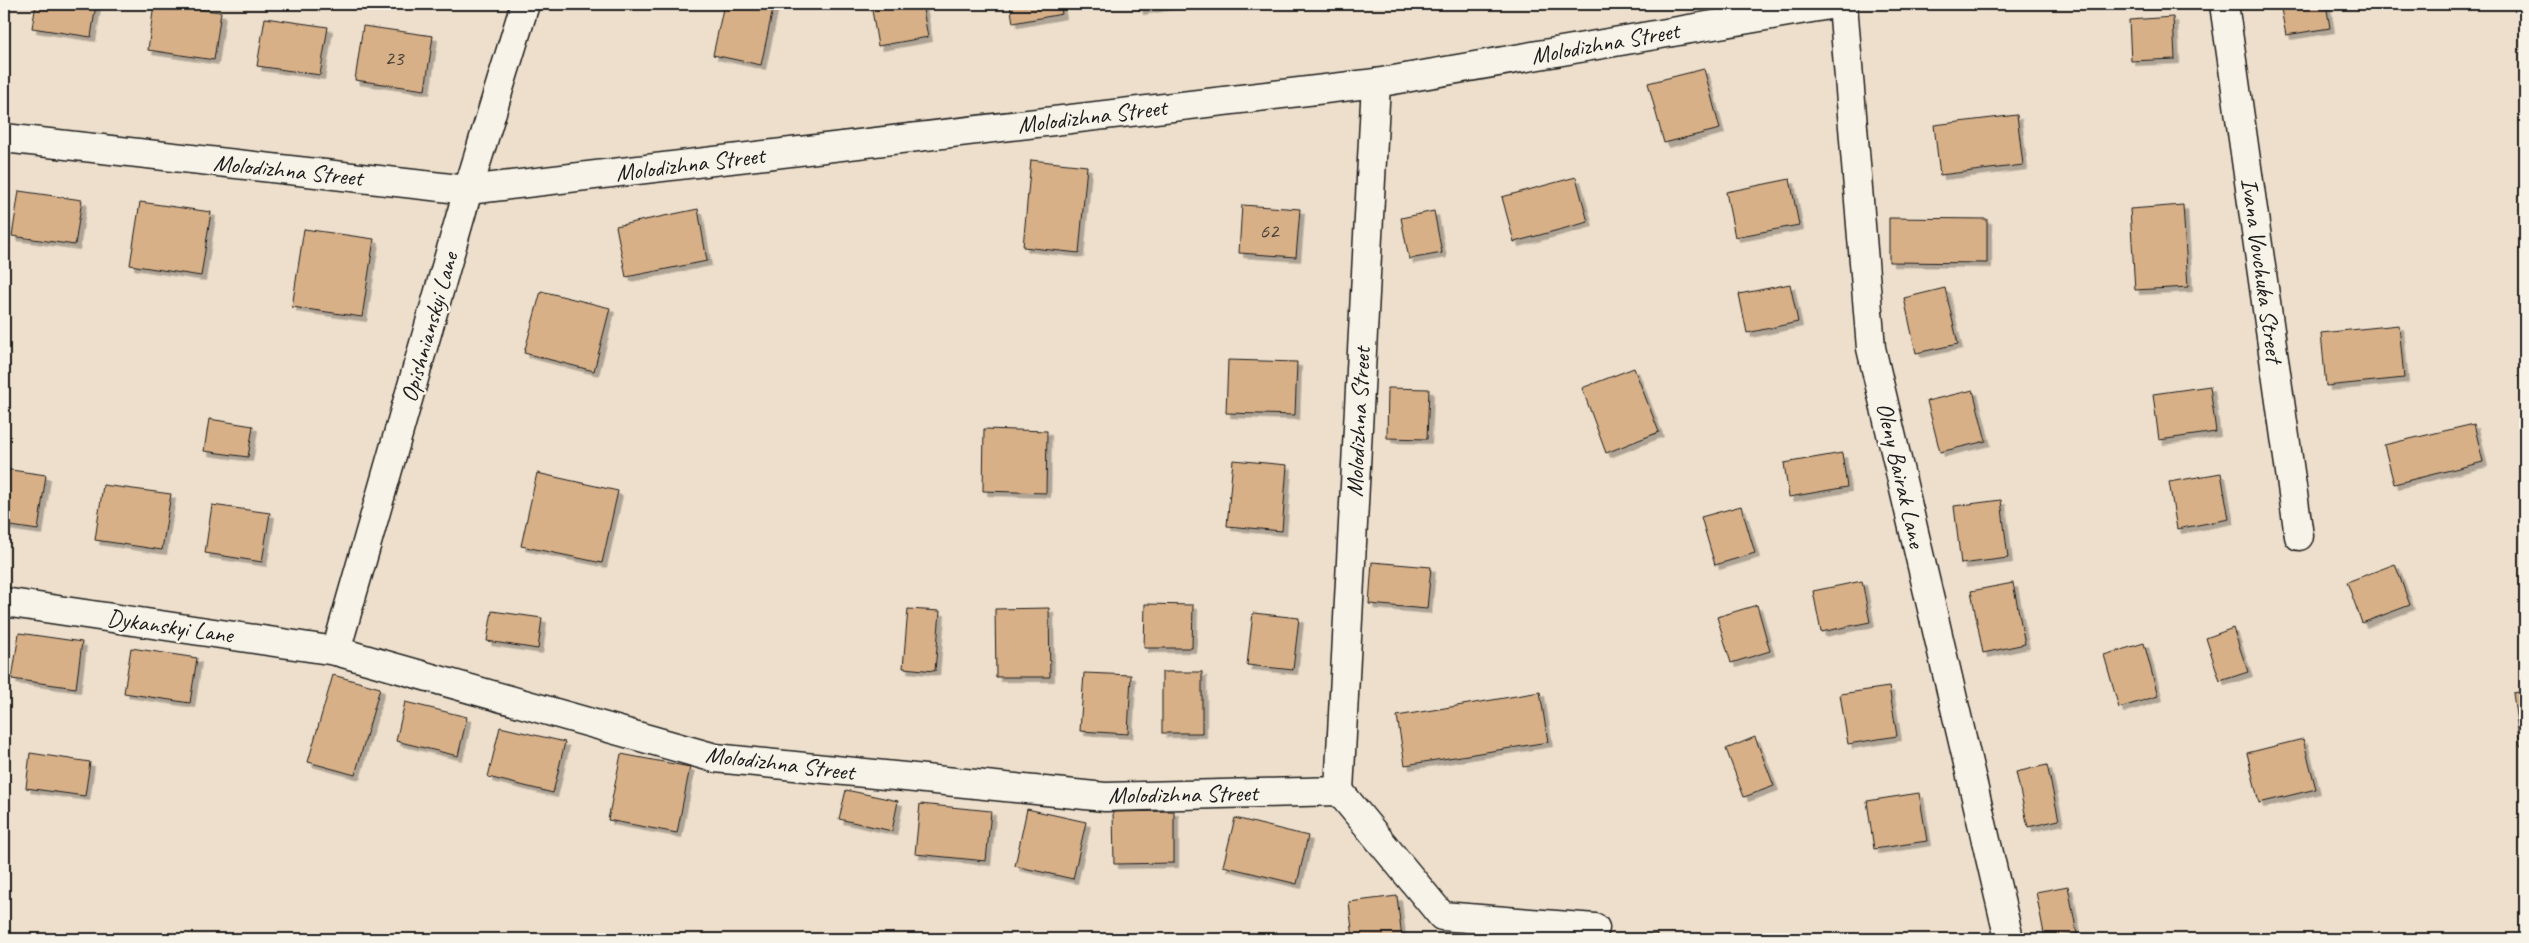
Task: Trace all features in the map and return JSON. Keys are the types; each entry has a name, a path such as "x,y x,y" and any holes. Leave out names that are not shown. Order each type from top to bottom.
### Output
{"street":[{"name":"Opishnianskyi Lane","path":"336,651 468,190 525,4"},
{"name":"Molodizhna Street","path":"4,138 468,190 1376,83 1835,4"},
{"name":"Oleny Bairak Lane","path":"1843,4 1871,348 2009,939"},
{"name":"Ivana Vovchuka Street","path":"2224,4 2299,536"},
{"name":"Molodizhna Street","path":"336,651 715,758 1105,797 1339,791 1376,83"},
{"name":"Dykanskyi Lane","path":"4,602 336,651"},
{"path":"1339,791 1442,916 1595,928"}],"building":[{"path":"36,4 96,4 91,37 32,28"},
{"path":"154,4 221,12 214,60 148,50"},
{"path":"724,4 774,4 761,65 713,55"},
{"path":"871,4 922,4 928,37 878,46"},
{"path":"1010,4 1060,4 1062,14 1013,23"},
{"path":"1138,4 1175,4 1139,10"},
{"path":"2280,4 2326,4 2330,28 2286,35"},
{"path":"2173,17 2175,59 2131,61 2129,20"},
{"path":"265,18 328,27 320,75 257,66"},
{"path":"363,26 433,36 425,90 355,80"},
{"path":"1704,69 1720,129 1664,143 1648,83"},
{"path":"2017,115 2023,165 1940,175 1934,125"},
{"path":"1031,160 1087,166 1079,253 1023,247"},
{"path":"1576,177 1588,222 1514,242 1502,197"},
{"path":"1790,179 1799,225 1735,237 1726,192"},
{"path":"19,191 82,200 75,245 12,236"},
{"path":"140,202 211,212 201,276 130,265"},
{"path":"1242,205 1300,209 1296,257 1239,253"},
{"path":"2183,205 2188,287 2135,290 2130,209"},
{"path":"698,209 707,261 626,277 616,226"},
{"path":"1434,211 1442,253 1409,259 1401,218"},
{"path":"1889,218 1987,219 1987,263 1889,262"},
{"path":"304,229 374,239 362,317 292,307"},
{"path":"1790,284 1798,322 1747,333 1739,294"},
{"path":"1945,288 1958,344 1916,353 1904,298"},
{"path":"541,291 610,308 594,371 524,353"},
{"path":"2399,325 2404,378 2326,386 2321,333"},
{"path":"1228,360 1297,362 1295,415 1226,413"},
{"path":"1634,368 1659,432 1606,453 1582,388"},
{"path":"2210,386 2216,432 2159,440 2153,394"},
{"path":"1388,388 1429,389 1427,439 1387,438"},
{"path":"1973,390 1986,441 1940,452 1927,401"},
{"path":"209,419 253,426 248,457 204,451"},
{"path":"2474,424 2483,462 2394,484 2384,445"},
{"path":"984,429 1047,431 1046,493 983,491"},
{"path":"1842,453 1847,487 1789,497 1784,463"},
{"path":"1233,460 1287,465 1282,531 1227,526"},
{"path":"4,469 46,475 38,530 4,525"},
{"path":"537,473 618,491 602,563 521,546"},
{"path":"2221,473 2229,519 2177,529 2169,482"},
{"path":"103,485 171,494 162,550 95,540"},
{"path":"2001,500 2008,558 1961,564 1954,506"},
{"path":"212,505 270,513 262,562 205,553"},
{"path":"1741,506 1755,553 1715,565 1701,517"},
{"path":"1372,562 1431,567 1427,609 1369,604"},
{"path":"2395,564 2410,605 2362,623 2347,582"},
{"path":"1862,581 1870,622 1821,632 1813,591"},
{"path":"2013,583 2025,644 1983,653 1971,591"},
{"path":"1145,604 1193,605 1192,648 1144,648"},
{"path":"1757,605 1770,651 1731,663 1717,617"},
{"path":"1049,608 1050,677 996,677 995,609"},
{"path":"908,609 940,611 935,671 903,668"},
{"path":"492,611 542,618 538,649 487,641"},
{"path":"1253,613 1299,618 1293,670 1247,665"},
{"path":"2233,628 2248,672 2220,681 2206,638"},
{"path":"19,633 82,642 76,688 12,679"},
{"path":"2144,643 2158,696 2119,708 2104,655"},
{"path":"131,648 197,658 190,703 124,693"},
{"path":"1162,672 1202,672 1202,733 1162,733"},
{"path":"1084,673 1131,675 1128,734 1080,731"},
{"path":"333,675 380,688 355,775 308,762"},
{"path":"1889,687 1897,736 1848,744 1840,694"},
{"path":"2525,691 2525,745 2520,746 2513,693"},
{"path":"1540,692 1548,742 1405,765 1397,716"},
{"path":"405,702 467,717 458,756 396,741"},
{"path":"500,727 565,742 553,793 488,777"},
{"path":"1755,737 1774,786 1744,797 1726,749"},
{"path":"2303,739 2316,789 2259,803 2247,753"},
{"path":"30,753 90,762 85,796 26,788"},
{"path":"621,754 690,767 677,833 608,820"},
{"path":"2047,765 2059,820 2028,827 2016,772"},
{"path":"846,790 898,801 892,831 839,819"},
{"path":"1919,793 1927,841 1874,849 1867,801"},
{"path":"920,804 991,811 986,861 915,854"},
{"path":"1027,809 1086,822 1073,879 1015,866"},
{"path":"1174,811 1174,863 1114,864 1113,812"},
{"path":"1235,818 1308,836 1297,884 1223,866"},
{"path":"2068,886 2077,934 2045,939 2036,892"},
{"path":"1397,896 1402,939 1353,939 1349,902"},
{"path":"1657,934 1657,939 1593,939 1593,938"}]}
